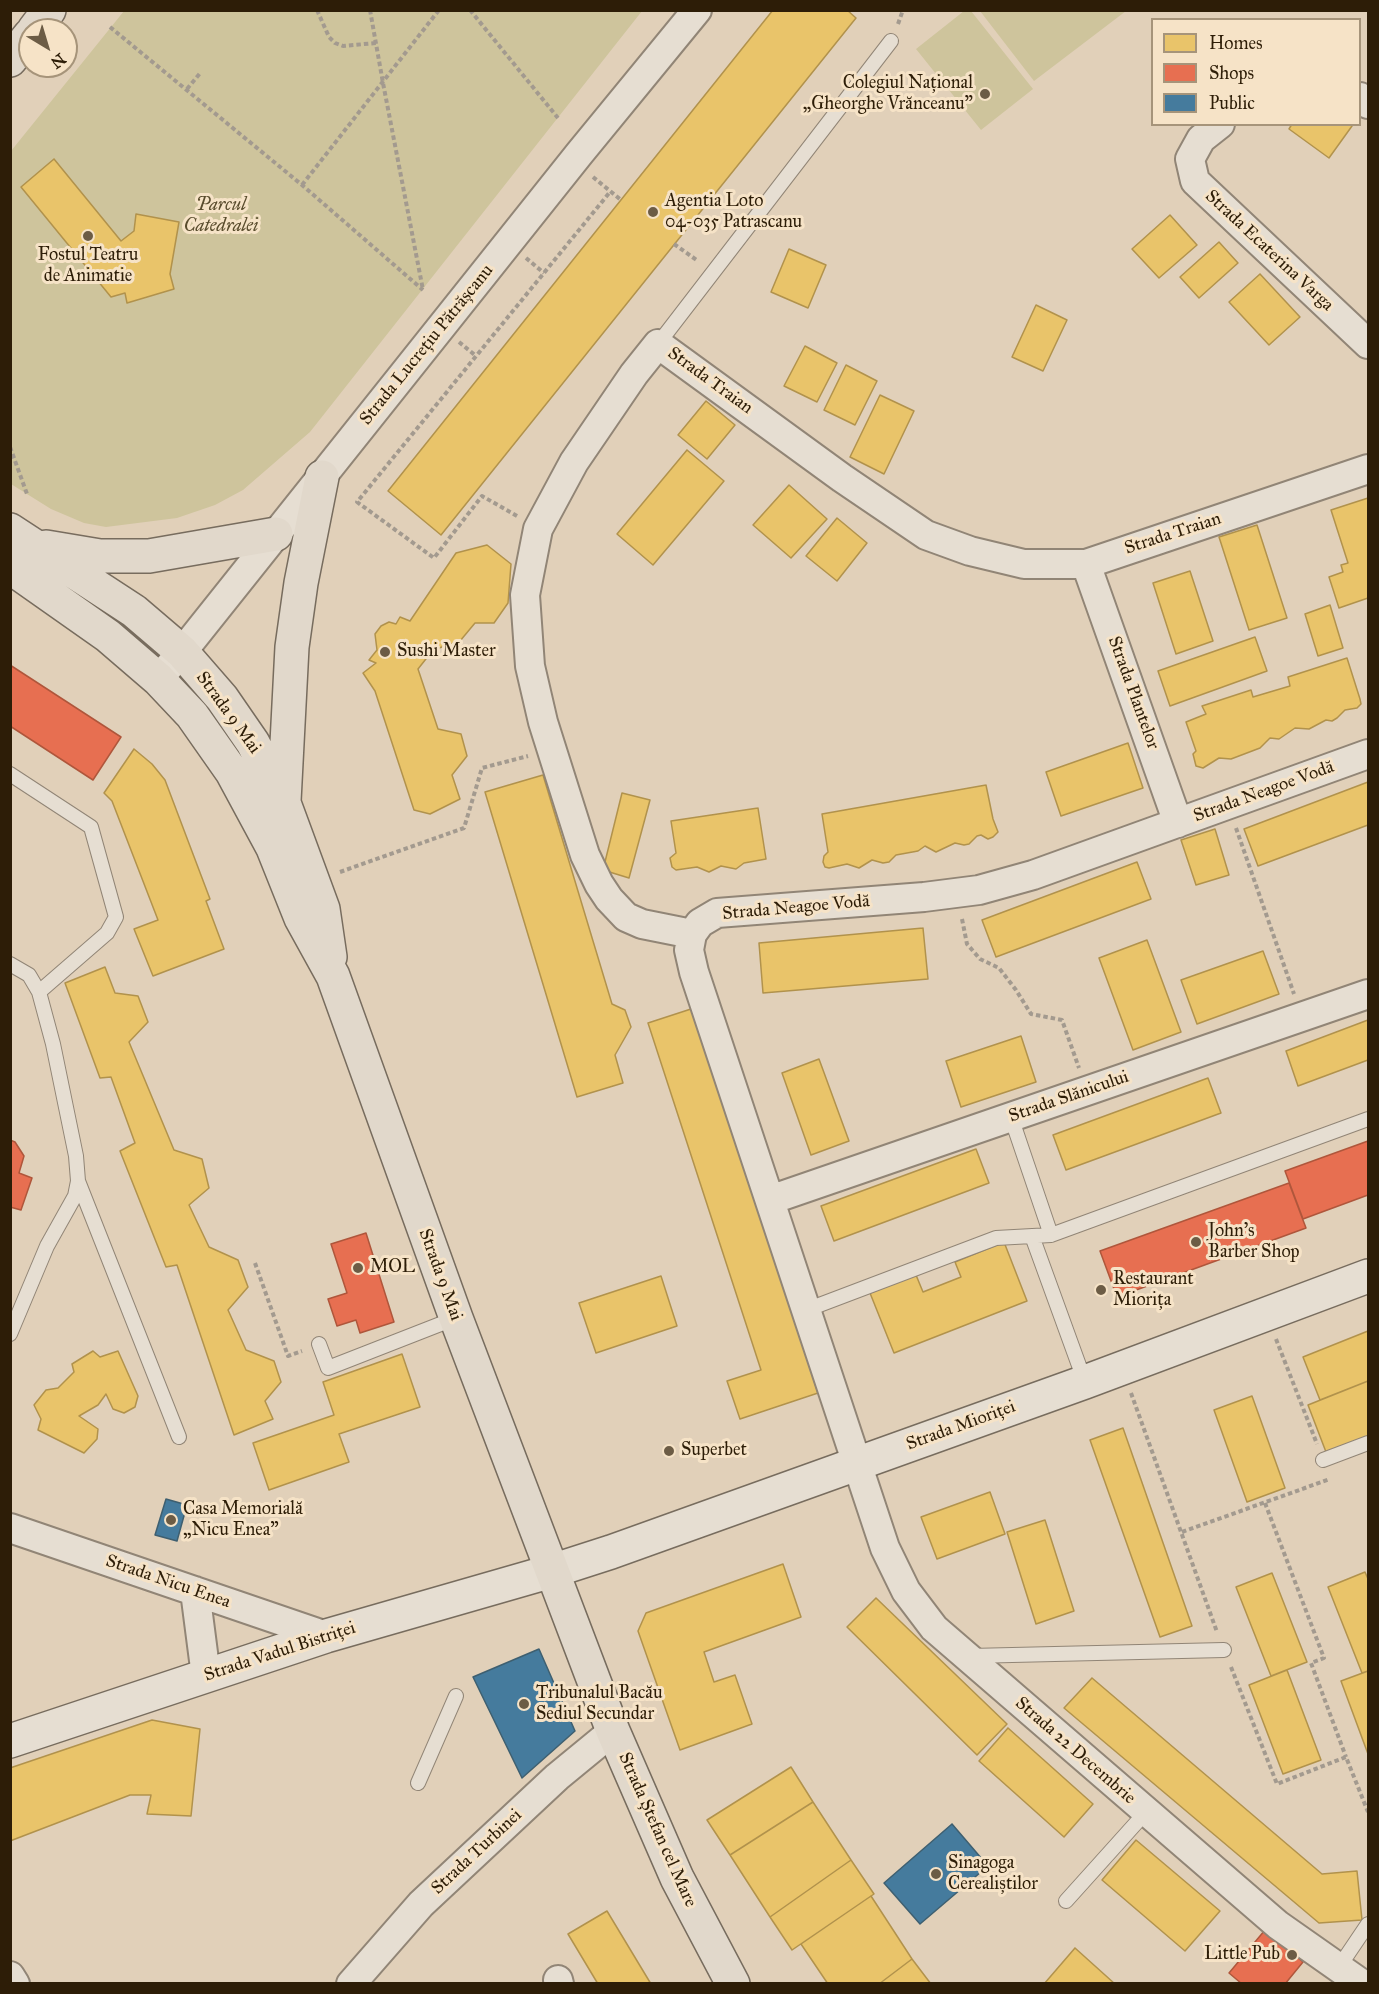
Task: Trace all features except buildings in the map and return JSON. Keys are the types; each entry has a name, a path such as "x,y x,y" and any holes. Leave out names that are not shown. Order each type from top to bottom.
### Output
{"main road":[{"path":"284,803 292,647 301,583 322,477"},
{"path":"23,537 100,556 149,556 276,534"},
{"name":"Strada 9 Mai","path":"23,537 134,611 182,652 222,698 253,743 284,803 323,909 333,976"},
{"name":"Strada 9 Mai","path":"10,567 108,636 158,679 192,715 232,772 273,848 301,918 333,976 456,1318 552,1571"},
{"name":"Strada Mioriței","path":"552,1571 1085,1382 1368,1276"},
{"name":"Strada Vadul Bistriței","path":"11,1740 326,1636 552,1571"},
{"name":"Strada Ștefan cel Mare","path":"552,1571 613,1731 677,1878 734,1983"}],"street":[{"name":"Strada Lucrețiu Pătrășcanu","path":"158,679 697,10"},
{"name":"Strada Ecaterina Varga","path":"1217,126 1201,139 1190,159 1195,181 1368,344"},
{"name":"Strada Traian","path":"692,934 642,924 626,917 599,884 585,855 543,722 530,666 525,595 538,529 574,462 634,374 658,344 842,478 926,535 970,551 1024,564 1086,564 1368,469"},
{"name":"Strada Plantelor","path":"1086,564 1179,823"},
{"name":"Strada Neagoe Vodă","path":"692,934 700,924 717,913 957,893 979,890 1033,876 1368,754"},
{"path":"692,934 689,950 694,972 858,1463"},
{"name":"Strada Slănicului","path":"770,1200 1368,994"},
{"name":"Strada 22 Decembrie","path":"858,1463 885,1548 906,1591 934,1628 1278,1926 1362,1983"},
{"name":"Strada Nicu Enea","path":"10,1528 326,1636"},
{"path":"195,1591 206,1676"},
{"name":"Strada Turbinei","path":"351,1983 421,1904 557,1777 613,1731"},
{"path":"10,1976 15,1983"}],"lane":[{"path":"658,344 891,41"},
{"path":"10,774 91,827 116,917 108,933 39,992"},
{"path":"10,964 29,975 39,992 76,1156 78,1180 75,1196 47,1246 10,1334"},
{"path":"1011,1117 1051,1235"},
{"path":"806,1310 996,1238 1051,1235 1368,1119"},
{"path":"78,1180 179,1437"},
{"path":"1032,1236 1085,1382"},
{"path":"319,1344 328,1368 456,1318"},
{"path":"1323,1460 1368,1443"},
{"path":"965,1656 1224,1650"},
{"path":"418,1783 456,1696"},
{"path":"1066,1901 1146,1812"},
{"path":"1339,1967 1368,1924"}],"path":[{"path":"317,10 329,37 335,43 343,46 376,43"},
{"path":"111,27 302,184 423,290 370,10"},
{"path":"302,184 439,10"},
{"path":"470,10 558,118"},
{"path":"187,89 201,72"},
{"path":"590,174 621,200"},
{"path":"538,529 482,496 434,558 357,502 610,192"},
{"path":"675,244 714,272"},
{"path":"523,256 544,273"},
{"path":"456,340 476,356"},
{"path":"10,447 27,494"},
{"path":"313,882 464,828 482,768 552,750"},
{"path":"1227,805 1303,1017"},
{"path":"957,893 967,945 980,959 999,968 1017,990 1031,1014 1062,1020 1087,1091"},
{"path":"255,1263 288,1356 319,1344"},
{"path":"1182,1532 1330,1479 1266,1313"},
{"path":"1122,1367 1224,1650 1277,1784 1346,1756"},
{"path":"1265,1503 1324,1658 1311,1663 1368,1812"}],"green space":[{"name":"Parcul Catedralei","path":"124,11 642,11 310,432 243,490 215,505 177,518 106,527 84,523 51,509 11,484 11,151 70,78 78,78 78,68"},
{"path":"964,11 971,11 1033,89 981,130 916,49"},
{"path":"980,11 1126,11 1034,81"}],"place":[{"name":"Colegiul Național „Gheorghe Vrănceanu”","path":"985,94"},
{"name":"Agentia Loto 04-035 Patrascanu","path":"653,212"},
{"name":"Fostul Teatru de Animatie","path":"88,236"},
{"name":"Sushi Master","path":"385,652"},
{"name":"John's Barber Shop","path":"1196,1242"},
{"name":"MOL","path":"358,1268"},
{"name":"Restaurant Miorița","path":"1101,1290"},
{"name":"Superbet","path":"669,1451"},
{"name":"Casa Memorială „Nicu Enea\"","path":"171,1520"},
{"name":"Tribunalul Bacău Sediul Secundar","path":"524,1704"},
{"name":"Sinagoga Cerealiștilor","path":"936,1874"},
{"name":"Little Pub","path":"1292,1955"}]}
